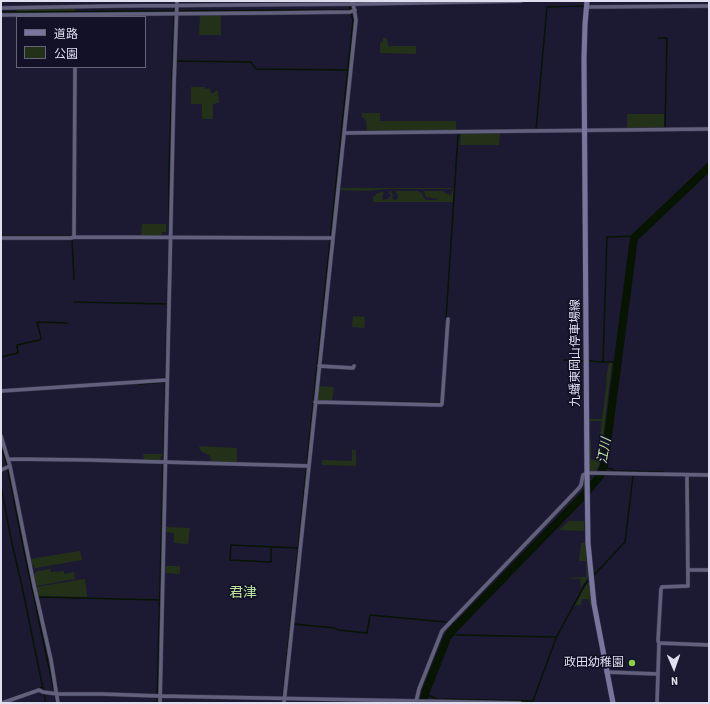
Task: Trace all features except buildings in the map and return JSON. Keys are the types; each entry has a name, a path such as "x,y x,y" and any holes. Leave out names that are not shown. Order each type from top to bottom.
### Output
{"main road":[{"name":"九蟠東岡山停車場線","path":"587,4 584,38 584,130 588,543 592,589 612,703"}],"street":[{"path":"160,703 169,238 177,1"},
{"path":"1,15 349,3 521,1"},
{"path":"284,703 283,698 319,366 331,238 356,20 349,11 349,3"},
{"path":"349,3 349,11"},
{"path":"587,4 709,6"},
{"path":"1,8 76,12 177,10 349,11"},
{"path":"74,237 76,68"},
{"path":"344,133 709,129"},
{"path":"1,238 331,238"},
{"path":"315,402 441,405 448,319"},
{"path":"319,366 353,368 354,366"},
{"path":"1,391 166,380"},
{"path":"1,436 8,459 8,467 51,660 58,703"},
{"path":"8,459 307,466"},
{"path":"1,470 8,467"},
{"path":"417,702 419,689 442,631 576,491 581,484 583,475 587,476 595,473 709,475"},
{"path":"657,703 658,640 661,589 662,587 688,586 688,475"},
{"path":"688,570 709,570"},
{"path":"659,643 709,644"},
{"path":"606,672 658,674"},
{"path":"2,703 39,690 57,694 520,703"}],"green space":[{"path":"74,8 75,11 17,12 17,9"},
{"path":"201,15 221,15 221,35 199,35"},
{"path":"383,38 387,38 388,46 416,46 416,54 380,53 380,43 383,42"},
{"path":"191,87 205,87 205,89 210,88 211,93 218,91 219,103 213,104 213,119 202,119 202,104 191,104"},
{"path":"362,113 380,113 380,121 456,121 456,130 367,131 366,120 365,118 362,118"},
{"path":"627,114 664,114 664,127 627,128"},
{"path":"500,132 499,145 460,145 461,133"},
{"path":"340,188 452,188 386,189 366,191 339,190"},
{"path":"454,188 453,202 373,202 373,197 381,192 384,192 382,197 383,200 388,199 391,195 389,192 391,191 393,195 392,199 396,200 398,195 395,191 417,191 422,193 426,200 436,200 439,199 426,197 424,191 443,191 451,196"},
{"path":"142,224 166,224 166,232 162,232 160,237 143,237 141,235"},
{"path":"353,316 365,317 364,328 352,327"},
{"path":"609,363 612,363 600,463 596,471 591,471 589,469 589,419 602,419","holes":["602,421 597,459 593,460 591,459 590,422"]},
{"path":"319,386 334,387 332,400 317,400"},
{"path":"199,446 236,448 237,463 211,462 210,456 201,451"},
{"path":"352,450 356,450 356,466 322,465 322,460 352,461"},
{"path":"143,454 163,455 161,456 160,460 144,460"},
{"path":"569,521 584,521 584,531 559,530"},
{"path":"166,527 190,528 188,544 174,543 174,533 166,532"},
{"path":"581,543 585,543 588,577 581,587 580,579 564,578 586,577 586,561 579,561"},
{"path":"80,551 82,560 36,568 32,565 30,559"},
{"path":"166,566 180,566 180,574 165,573"},
{"path":"51,569 51,572 64,571 64,574 74,572 75,579 36,586 34,574 37,571"},
{"path":"85,579 87,597 39,596 36,587"},
{"path":"589,582 592,605 590,605 589,599 582,599 581,605 575,605 586,585"}],"waterway":[{"path":"282,703 353,20 350,10 350,1"},
{"path":"536,130 547,7 584,6"},
{"path":"174,7 174,12"},
{"path":"1,12 350,10"},
{"path":"157,703 174,16"},
{"path":"658,38 667,39 665,128"},
{"path":"177,61 251,62 256,69 347,70"},
{"path":"446,319 458,135"},
{"name":"江川","path":"423,703 426,691 447,638 451,632 584,495 600,476 604,466 634,238 709,167"},
{"path":"1,236 71,236"},
{"path":"618,362 603,362 607,237 637,236"},
{"path":"72,240 74,279"},
{"path":"74,302 167,304"},
{"path":"1,357 18,353 17,345 40,340 41,338 37,322 67,323"},
{"path":"564,360 583,361"},
{"path":"589,361 603,362"},
{"path":"139,384 165,382"},
{"path":"385,402 441,403"},
{"path":"1,446 7,465 53,687"},
{"path":"603,467 615,471 663,472"},
{"path":"689,475 689,503"},
{"path":"593,576 625,542 633,476"},
{"path":"1,486 46,703"},
{"path":"271,547 271,562 230,560 231,545 298,548"},
{"path":"425,694 437,699 533,701 556,638 588,581"},
{"path":"39,597 160,600"},
{"path":"294,624 367,633 370,615 446,622"},
{"name":"江川","path":"452,623 459,623"},
{"name":"江川","path":"448,635 455,635"},
{"path":"457,635 555,637"},
{"path":"15,697 43,687"},
{"path":"55,698 56,703"}],"place":[{"name":"政田幼稚園","path":"632,663"}],"district":[{"name":"君津","path":"243,593"}]}
